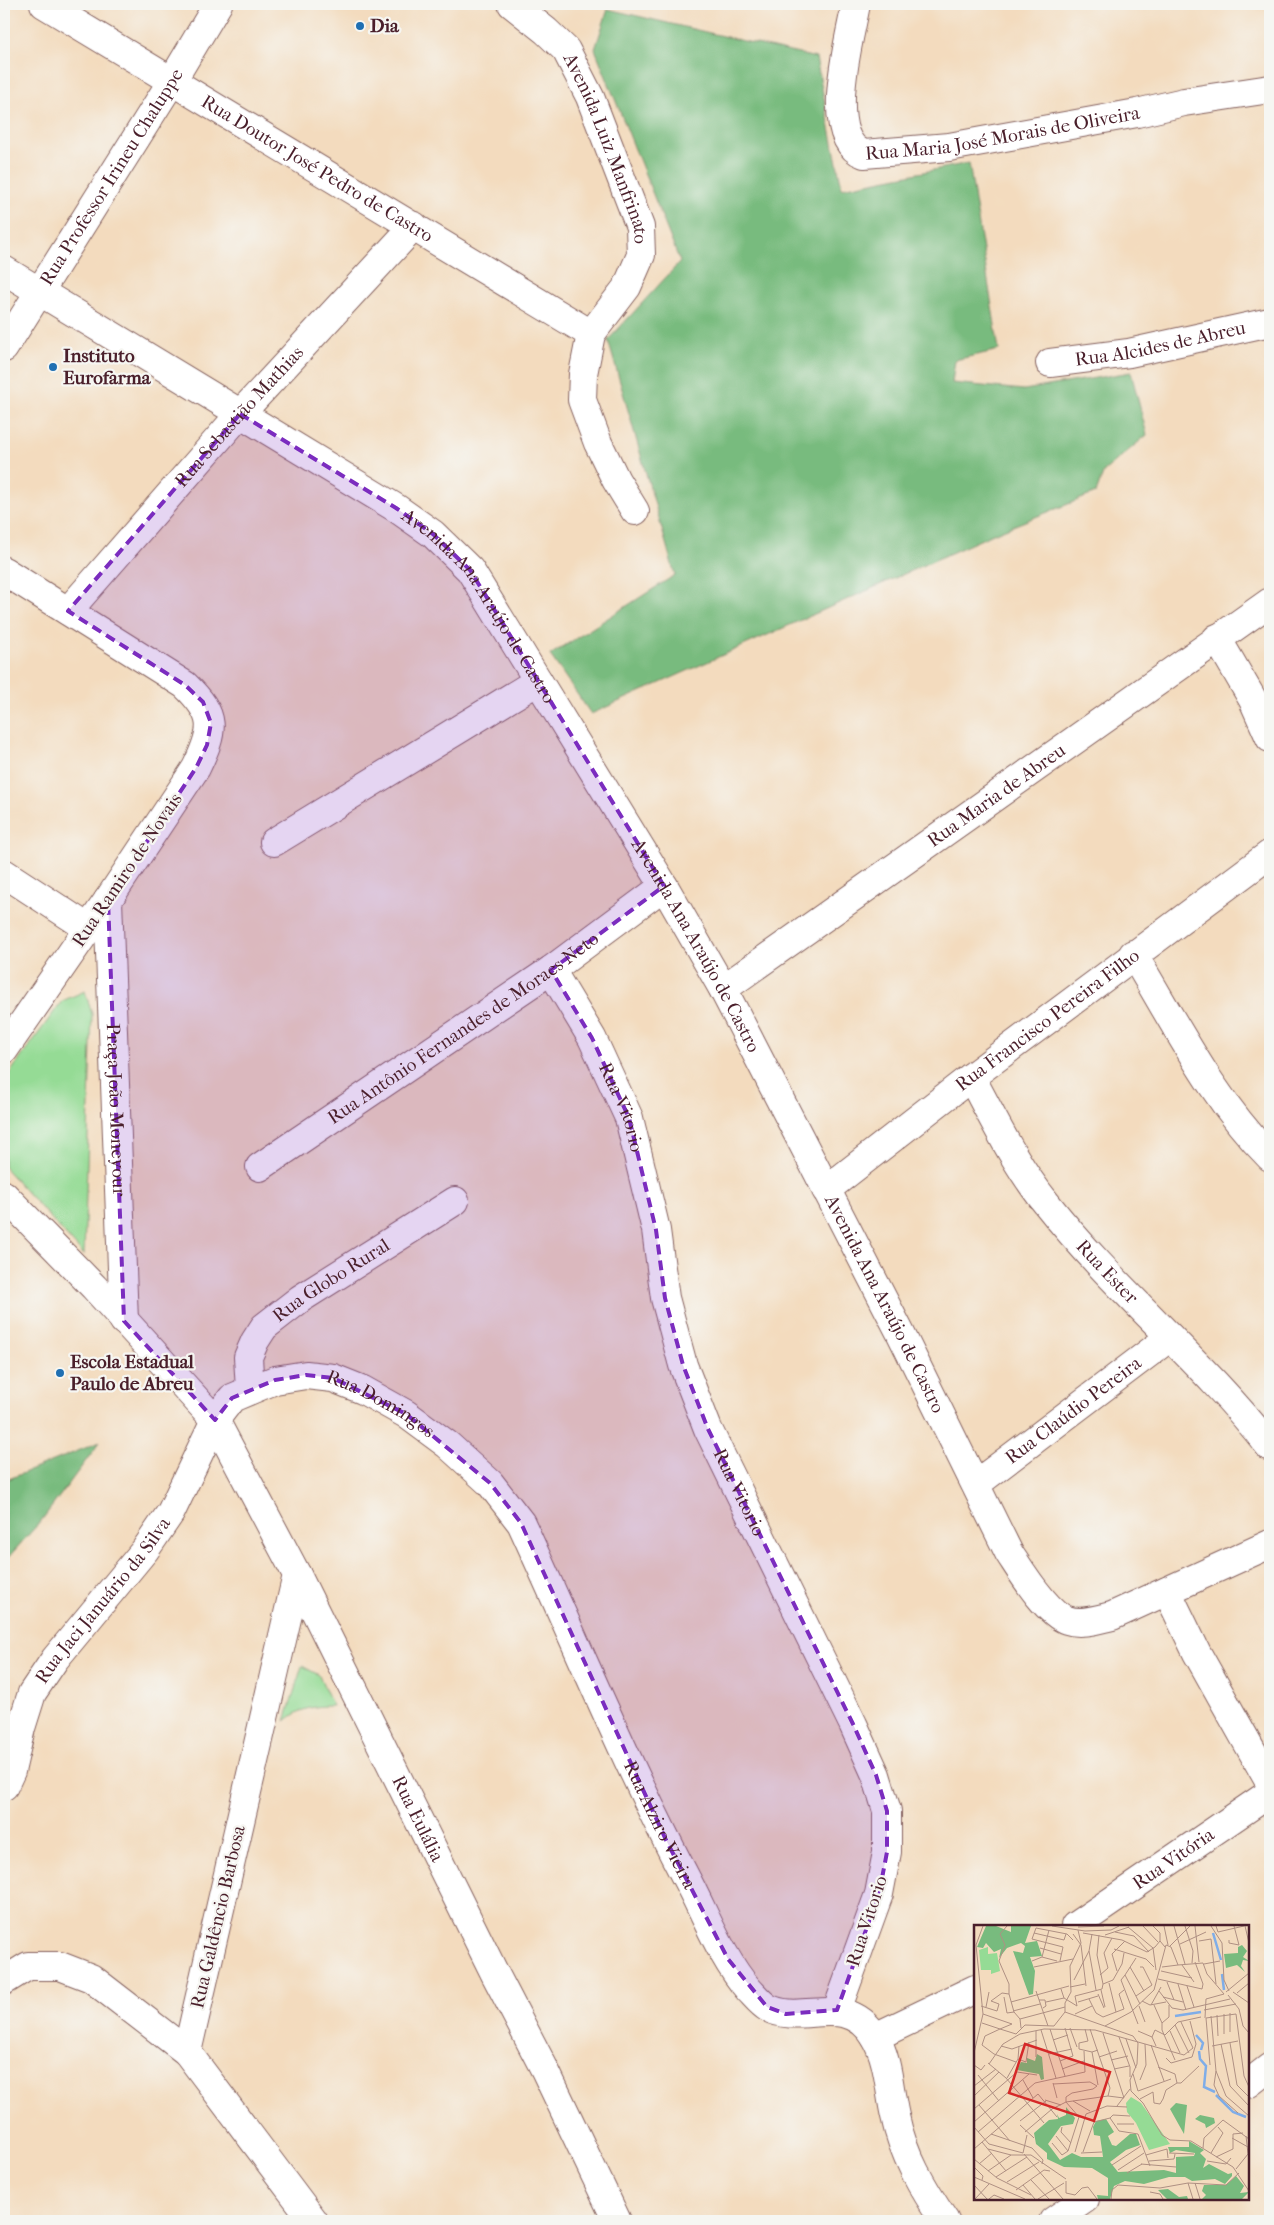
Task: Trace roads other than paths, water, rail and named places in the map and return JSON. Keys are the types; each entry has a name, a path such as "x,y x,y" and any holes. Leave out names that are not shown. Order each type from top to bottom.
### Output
{"street":[{"name":"Rua Doutor José Pedro de Castro","path":"44,4 591,334"},
{"name":"Rua Professor Irineu Chaluppe","path":"4,348 172,81 218,4"},
{"name":"Avenida Luiz Manfrinato","path":"512,4 566,50 590,97 640,227 641,256 627,287 591,334"},
{"name":"Rua Maria José Morais de Oliveira","path":"856,4 842,81 840,119 846,139 854,150 864,154 949,147 1136,113 1184,102 1270,89"},
{"name":"Rua Sebastião Mathias","path":"68,611 240,414 414,226"},
{"name":"Avenida Ana Araújo de Castro","path":"4,270 396,508 433,534 470,570 664,886 723,990 1010,1553 1029,1584 1048,1606 1066,1620 1086,1622 1112,1616 1270,1544"},
{"name":"Rua Alcides de Abreu","path":"1050,363 1129,353 1270,322"},
{"path":"591,334 584,374 582,400 598,443 616,480 635,511"},
{"name":"Rua Ramiro de Novais","path":"4,571 185,685 203,702 211,723 207,745 196,768 108,900 4,1050"},
{"name":"Rua Maria de Abreu","path":"723,990 1270,602"},
{"path":"1217,638 1253,700 1270,738"},
{"path":"274,842 538,681"},
{"name":"Rua Francisco Pereira Filho","path":"826,1190 1133,954 1270,854"},
{"path":"4,873 88,928"},
{"name":"Rua Antônio Fernandes de Moraes Neto","path":"260,1167 551,970 664,886"},
{"name":"Praça João Moneyour","path":"108,900 124,1320"},
{"path":"1133,954 1214,1087 1254,1141 1270,1157"},
{"name":"Rua Vitorio","path":"551,970 592,1038 629,1118 656,1230 665,1298 683,1365 708,1429 853,1724 876,1775 887,1811 887,1852 879,1894 837,2010"},
{"name":"Rua Ester","path":"971,1077 1008,1145 1046,1203 1249,1420 1270,1446"},
{"name":"Rua Eulália","path":"4,1194 94,1287 215,1420 296,1575 491,1966 545,2070 608,2218"},
{"name":"Rua Globo Rural","path":"250,1390 248,1357 264,1327 300,1299 455,1201"},
{"name":"Rua Claúdio Pereira","path":"976,1484 1170,1337"},
{"name":"Rua Domingos","path":"215,1420 232,1398 275,1380 306,1375 333,1378 363,1390 406,1414 448,1445 490,1483 521,1523"},
{"name":"Rua Jaci Januário da Silva","path":"4,1786 11,1771 20,1728 32,1693 55,1659 145,1550 171,1512 215,1420"},
{"name":"Rua Alziro Vieira","path":"521,1523 666,1840 728,1958 748,1988 766,2007 786,2014 837,2010 859,2020 875,2036"},
{"name":"Rua Galdêncio Barbosa","path":"187,2052 296,1575"},
{"path":"1166,1592 1197,1653 1270,1783"},
{"name":"Rua Vitória","path":"1076,1925 1270,1793"},
{"path":"4,1981 28,1966 60,1966 91,1978 187,2052 314,2221"},
{"path":"945,2221 904,2151 895,2117 887,2073 875,2036 974,1989"},
{"path":"1249,2083 1270,2067"},
{"path":"1053,2221 1084,2200"}],"place":[{"name":"Dia","path":"360,26"},
{"name":"Instituto Eurofarma","path":"53,367"},
{"name":"Escola Estadual Paulo de Abreu","path":"60,1373"}]}
